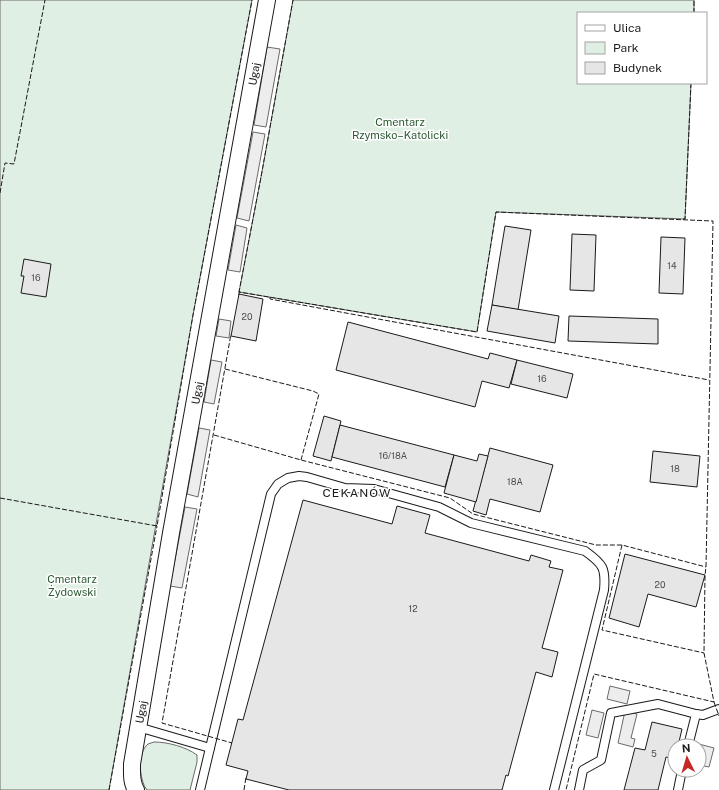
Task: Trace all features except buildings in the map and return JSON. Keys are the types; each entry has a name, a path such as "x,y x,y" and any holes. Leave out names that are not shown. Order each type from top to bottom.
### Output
{"street":[{"name":"Ugaj","path":"135,788 132,777 132,764 138,727 267,0"}],"lane":[{"path":"200,790 270,494 278,484 288,478 299,476 307,476 345,488 374,489 439,507 471,523 585,551 595,558 603,567 605,579 604,590 554,790"},
{"path":"579,790 584,770 601,760 612,713 658,704 703,715 719,709"},
{"path":"690,738 696,714"},
{"path":"138,727 210,748"},
{"path":"678,790 680,778"}],"green space":[{"name":"Cmentarz Żydowski","path":"0,0 252,0 193,315 109,790 0,790"},
{"name":"Cmentarz Rzymsko–Katolicki","path":"293,0 694,0 694,12 577,12 577,84 691,84 685,219 496,212 477,332 239,292"},
{"path":"154,742 177,746 197,755 197,762 190,790 147,790 144,786 140,767 142,754 144,748 148,744"}],"shaded area":[{"path":"267,47 280,49 266,127 254,125"},
{"path":"253,132 265,134 249,221 237,218"},
{"path":"236,225 247,228 240,272 228,270"},
{"path":"219,319 231,321 229,338 216,336"},
{"path":"211,360 222,362 214,404 204,402"},
{"path":"199,428 210,430 198,497 187,494"},
{"path":"185,507 197,509 182,588 170,586"},
{"path":"610,686 630,691 627,704 607,699"},
{"path":"592,710 604,713 598,738 586,735"},
{"path":"625,711 637,714 631,738 635,739 633,747 618,743"},
{"path":"707,746 714,748 709,767 707,767"}],"fence":[{"path":"0,193 5,163 14,164 45,0"},
{"path":"0,498 157,526 193,315 252,0"},
{"path":"240,292 293,0"},
{"path":"694,0 694,12"},
{"path":"683,219 685,219 691,84"},
{"path":"239,295 239,292 477,332 496,212 713,221 704,653 714,702 594,674 566,790"},
{"path":"270,297 270,299 709,380"},
{"path":"231,334 162,723 232,743 231,744"},
{"path":"225,369 313,391 319,394 301,460"},
{"path":"214,435 301,460 450,498 473,514 596,545 622,545 706,567"},
{"path":"109,790 156,525"},
{"path":"622,545 602,630 704,653"},
{"path":"714,702 719,716"},
{"path":"244,790 246,777"}],"district":[{"name":"CEKANÓW","path":"357,493"}]}
